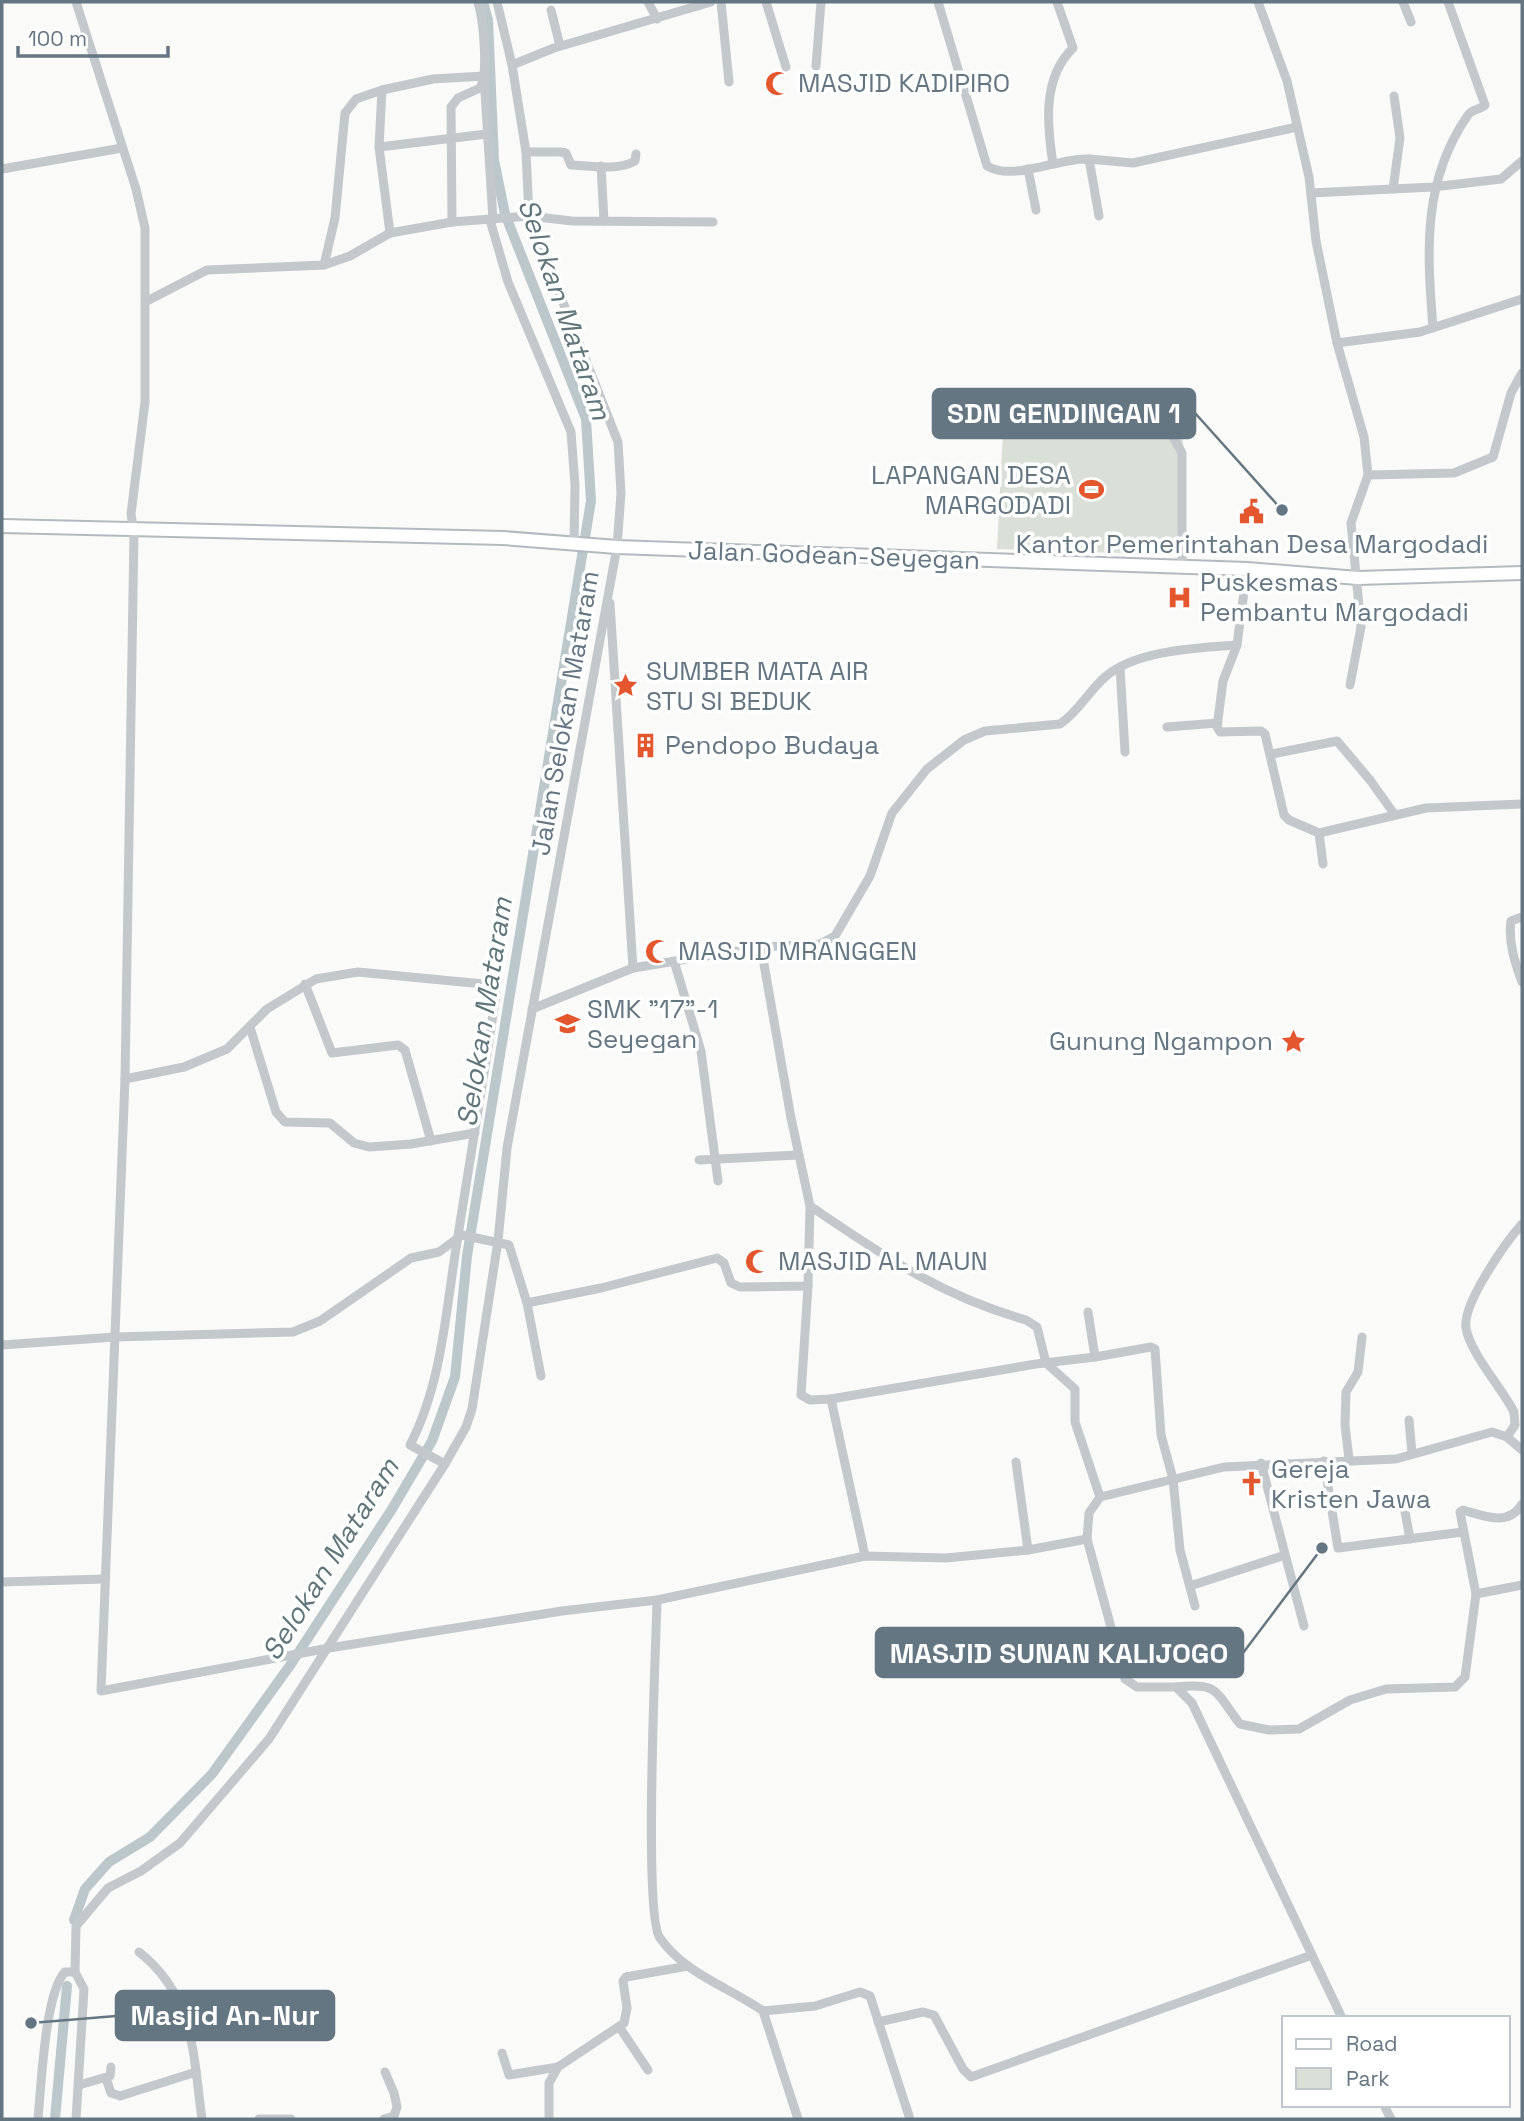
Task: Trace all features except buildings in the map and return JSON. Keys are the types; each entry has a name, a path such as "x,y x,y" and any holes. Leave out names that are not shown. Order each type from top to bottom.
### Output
{"main road":[{"name":"Jalan Godean-Seyegan","path":"2,526 503,538 612,547 1247,569 1358,578 1522,573"}],"street":[{"path":"76,2 145,228 147,301 145,402 131,514 134,531 125,1079 101,1691 279,1656 562,1611 657,1600 865,1556 946,1558 1028,1550 1087,1539"},
{"path":"478,2 482,14 486,134 494,220 508,282 571,432 576,545"},
{"path":"648,2 657,19"},
{"path":"512,65 560,46 711,2"},
{"path":"721,2 729,82"},
{"path":"766,2 786,67"},
{"path":"816,66 821,2"},
{"path":"938,2 983,159 994,170 1028,169 1089,159 1133,163 1297,127"},
{"path":"1054,164 1048,118 1052,87 1062,59 1073,48 1057,2"},
{"path":"1258,2 1287,80 1311,193 1316,241 1338,342 1364,437 1368,475 1352,523 1361,627 1350,685"},
{"path":"1404,2 1411,22"},
{"path":"1433,328 1429,275 1433,187 1442,160 1468,114 1485,105 1448,2"},
{"name":"Jalan Selokan Mataram","path":"75,1969 76,1926 108,1888 149,1865 191,1832 269,1739 445,1464 467,1427 472,1409 498,1241 507,1148 609,587 621,493 618,442 530,216 526,152 500,4"},
{"path":"551,10 560,46"},
{"path":"324,265 335,218 345,113 356,99 382,90 433,79 484,76"},
{"path":"452,222 451,107 458,98 480,88 484,76"},
{"path":"382,90 379,147 390,233"},
{"path":"1393,189 1400,138 1394,96"},
{"path":"379,147 486,134"},
{"path":"2,169 122,148"},
{"path":"526,152 566,153 571,165 601,166 632,163 636,154"},
{"path":"1089,159 1099,216"},
{"path":"1311,193 1433,187 1501,179 1522,161"},
{"path":"601,166 604,221"},
{"path":"1028,169 1036,210"},
{"path":"147,301 207,270 324,265 350,256 390,233 452,222 530,216 604,221 713,222"},
{"path":"1338,342 1433,328 1521,302"},
{"path":"1368,475 1454,472 1493,457 1511,393 1522,373"},
{"path":"987,420 1158,426 1172,435 1182,453 1182,567"},
{"path":"1247,569 1237,645 1223,681 1218,723 1220,732 1261,731 1268,737 1284,815 1289,820 1319,833 1426,808 1522,804"},
{"path":"609,587 633,968"},
{"path":"532,1009 633,968 761,947 820,944 835,936 870,876 898,804 927,769 964,740 985,731 1060,724 1099,682 1120,667 1167,653 1237,645"},
{"path":"1120,667 1125,752"},
{"path":"1167,727 1218,723"},
{"path":"1272,754 1337,741 1370,780 1395,816"},
{"path":"1319,833 1323,864"},
{"path":"1522,917 1511,921 1510,929 1513,955 1522,982"},
{"path":"761,947 810,1206 801,1395 810,1400 831,1399 1046,1363 1151,1347 1155,1349 1160,1426 1173,1479 1180,1550 1195,1606"},
{"path":"674,961 701,1051 718,1181"},
{"path":"125,1079 168,1071 219,1053 233,1045 267,1009 305,984 358,972 494,985 496,994 460,1236 429,1398 410,1445 445,1464"},
{"path":"305,984 332,1053 402,1048 431,1141"},
{"path":"250,1027 276,1112 285,1122 330,1123 354,1143 369,1147 431,1141 475,1133"},
{"path":"699,1160 717,1164 799,1155"},
{"path":"810,1206 904,1270 951,1293 1032,1322 1040,1334 1046,1363 1076,1389 1075,1422 1100,1497"},
{"path":"1507,1437 1515,1425 1514,1412 1468,1335 1465,1323 1473,1298 1522,1224"},
{"path":"2,1346 115,1337 302,1330 320,1321 405,1261 439,1252 460,1236 484,1238 512,1247 527,1303 541,1376"},
{"path":"527,1303 614,1285 717,1258 724,1263 732,1283 740,1287 808,1286"},
{"path":"1087,1312 1095,1357"},
{"path":"1349,1459 1345,1425 1346,1392 1358,1372 1362,1338"},
{"path":"831,1399 865,1556"},
{"path":"1409,1420 1412,1454"},
{"path":"1522,1450 1507,1437 1492,1432 1396,1459 1261,1463 1223,1467 1100,1497 1089,1513 1087,1539 1125,1679 1137,1687 1203,1684 1215,1690 1240,1724 1269,1730 1299,1729 1350,1700 1386,1689 1455,1687 1465,1677 1476,1594 1459,1517 1463,1510 1502,1519 1516,1513 1522,1504"},
{"path":"1324,1461 1338,1548 1463,1532"},
{"path":"1016,1462 1028,1550"},
{"path":"1261,1463 1304,1626"},
{"path":"1403,1502 1410,1539"},
{"path":"1190,1586 1285,1555"},
{"path":"2,1582 104,1579"},
{"path":"1476,1594 1522,1585"},
{"path":"657,1600 653,1919 661,1941 706,1979 763,2011 815,2006 860,1992 872,1998 910,2119"},
{"path":"1176,1687 1197,1713 1341,2016"},
{"path":"139,1952 152,1962 179,1996 189,2027 202,2119"},
{"path":"878,2022 923,2012 934,2015 963,2069 971,2077 1312,1955"},
{"path":"502,2053 509,2075 558,2067 620,2028 626,2018 623,1981 626,1977 688,1966"},
{"path":"38,2119 51,2005 61,1976 75,1969 84,1989 76,2119"},
{"path":"763,2011 797,2119"},
{"path":"620,2028 648,2070"},
{"path":"79,2085 106,2078 112,2074 111,2067"},
{"path":"549,2119 548,2082 558,2067"},
{"path":"106,2078 111,2093 120,2096 196,2072"},
{"path":"384,2119 394,2116 397,2108 385,2072"},
{"path":"259,2119 291,2119"}],"green space":[{"name":"LAPANGAN DESA MARGODADI","path":"1003,430 1183,431 1182,555 997,549"}],"waterway":[{"name":"Selokan Mataram","path":"74,1920 85,1889 109,1862 150,1837 212,1774 291,1664 392,1509 432,1441 455,1377 467,1256 591,501 586,419 505,214 494,160 488,20 483,2"},
{"name":"Selokan Mataram","path":"55,2119 67,1986"}],"place":[{"name":"MASJID KADIPIRO","path":"778,83"},
{"name":"LAPANGAN DESA MARGODADI","path":"1091,490"},
{"name":"SDN GENDINGAN 1","path":"1282,510"},
{"name":"Kantor Pemerintahan Desa Margodadi","path":"1252,512"},
{"name":"Puskesmas Pembantu Margodadi","path":"1180,597"},
{"name":"SUMBER MATA AIR STU SI BEDUK","path":"626,686"},
{"name":"Pendopo Budaya","path":"645,745"},
{"name":"MASJID MRANGGEN","path":"658,951"},
{"name":"SMK \"17\"-1 Seyegan","path":"567,1024"},
{"name":"Gunung Ngampon","path":"1293,1041"},
{"name":"MASJID AL MAUN","path":"758,1261"},
{"name":"Gereja Kristen Jawa","path":"1251,1484"},
{"name":"MASJID SUNAN KALIJOGO","path":"1322,1548"},
{"name":"Masjid An-Nur","path":"31,2023"}]}
